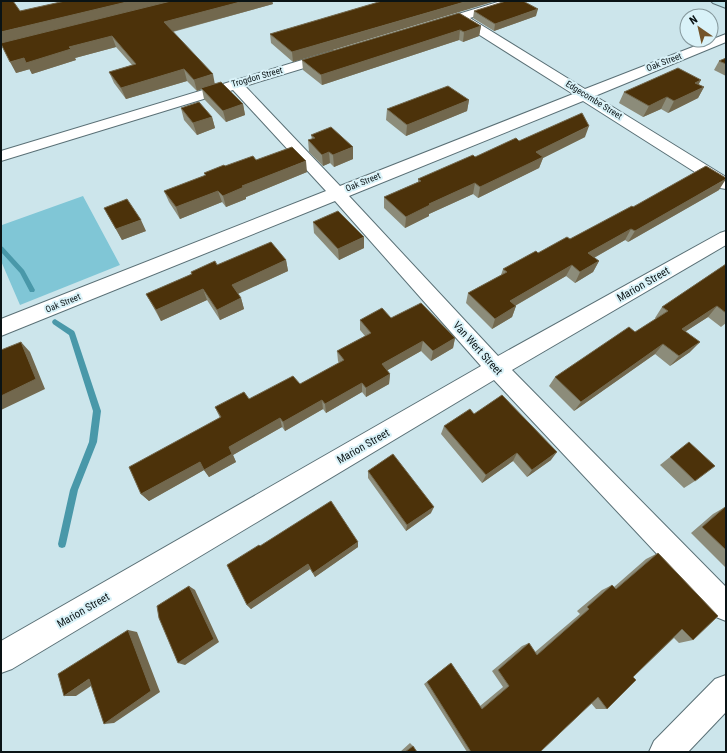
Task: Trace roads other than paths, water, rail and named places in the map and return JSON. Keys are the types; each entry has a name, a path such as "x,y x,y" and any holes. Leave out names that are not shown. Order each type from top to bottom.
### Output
{"main road":[{"path":"717,1 726,5"}],"street":[{"path":"423,29 513,1"},
{"name":"Edgecombe Street","path":"461,18 726,184"},
{"name":"Oak Street","path":"1,328 726,38"},
{"name":"Trogdon Street","path":"1,156 348,51"},
{"name":"Van Wert Street","path":"235,84 337,193 496,368 726,607"},
{"name":"Marion Street","path":"1,658 496,368 726,237"},
{"path":"665,752 726,690"}],"waterway":[{"path":"1,248 22,272 32,290"},
{"path":"55,322 72,333 97,411 93,442 74,490 62,544"}]}
